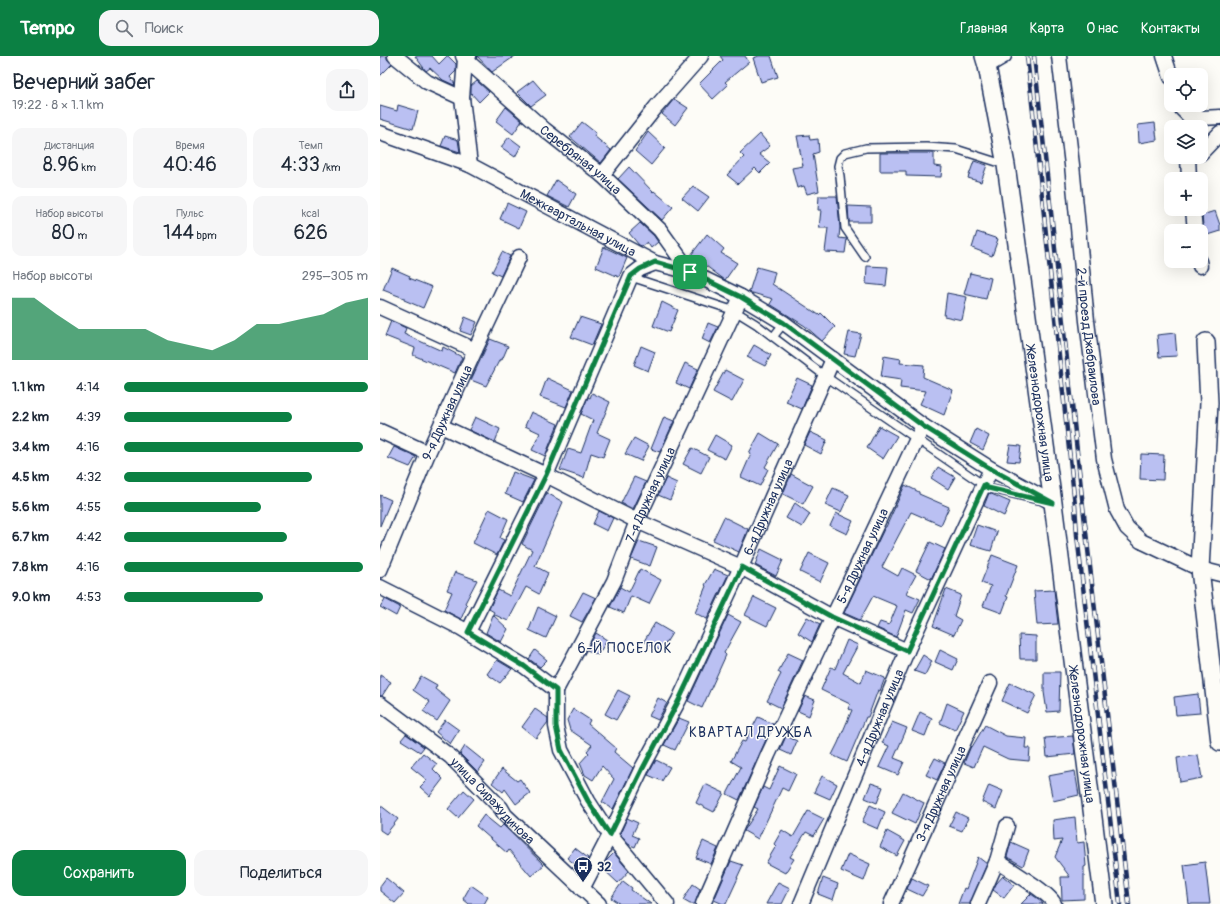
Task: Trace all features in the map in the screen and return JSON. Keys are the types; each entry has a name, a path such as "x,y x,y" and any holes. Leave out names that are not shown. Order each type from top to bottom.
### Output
{"street":[{"path":"395,56 427,82 462,98"},
{"path":"602,175 656,107 701,56"},
{"name":"Железнодорожная улица","path":"1004,56 985,61 1006,165 1053,503 1104,904"},
{"name":"2-й проезд Джабраилова","path":"1060,56 1087,321 1103,451 1117,510 1127,528 1141,541 1200,569 1220,574"},
{"path":"1164,56 1168,68"},
{"path":"466,57 462,98 470,164"},
{"name":"Серебряная улица","path":"466,57 544,130 602,175 660,230 690,272"},
{"path":"1196,120 1220,117"},
{"name":"Межквартальная улица","path":"380,133 470,164 655,262 690,272 741,297 784,323 923,426 991,469 1053,503"},
{"path":"1208,146 1220,133"},
{"name":"9-я Дружная улица","path":"380,570 383,553 519,257"},
{"path":"468,632 546,475 631,276 640,269 655,262"},
{"name":"7-я Дружная улица","path":"556,690 614,581 637,521 741,297"},
{"path":"380,307 475,350"},
{"path":"1206,342 1209,403 1200,569 1220,742"},
{"name":"6-я Дружная улица","path":"582,889 638,777 679,700 742,567 833,359"},
{"path":"441,426 546,475 637,521 742,567 832,617 907,651"},
{"name":"5-я Дружная улица","path":"703,904 768,755 923,426"},
{"path":"380,431 428,453"},
{"name":"4-я Дружная улица","path":"801,904 907,651 991,469"},
{"path":"380,587 468,632 524,666 556,690 556,726 561,750 588,801 610,835 667,904"},
{"name":"3-я Дружная улица","path":"891,904 990,683"},
{"name":"улица Сиражудинова","path":"380,704 451,757 506,815 599,904"},
{"path":"978,904 997,861 1007,826"},
{"path":"997,861 1043,892 1053,900 1054,904"}],"lane":[{"path":"865,256 846,228 838,166 840,158 845,153 866,148 926,147 956,149 1006,165"},
{"path":"631,276 735,311 774,337 825,376 988,488 1053,503"},
{"path":"774,337 784,323"}],"building":[{"path":"380,56 387,56 387,59 392,64 380,76"},
{"path":"415,56 432,56 439,64 448,56 456,64 456,71 450,77 455,84 454,85 443,80 430,68 426,71"},
{"path":"477,56 515,56 492,72"},
{"path":"720,56 745,56 749,62 725,82 728,85 713,99 699,84 723,60"},
{"path":"759,56 771,56 778,77 761,82 753,58"},
{"path":"533,80 546,95 531,106 517,92"},
{"path":"477,81 489,92 479,102 471,93 471,86"},
{"path":"674,99 688,108 675,125 662,114"},
{"path":"398,105 418,111 413,129 380,119 380,106 397,111"},
{"path":"506,107 522,121 513,134 496,121"},
{"path":"582,122 596,133 594,136 611,150 601,163 570,137"},
{"path":"1155,123 1157,140 1139,143 1138,125"},
{"path":"648,132 665,148 651,165 635,151"},
{"path":"760,134 770,146 759,154 770,163 760,173 755,168 738,184 727,175 744,157 740,153"},
{"path":"809,135 810,140 818,139 819,152 813,154 819,191 807,194 804,186 797,188 792,168 803,166 797,136"},
{"path":"445,136 458,140 460,152 441,146"},
{"path":"509,137 521,146 515,157 501,147"},
{"path":"880,153 934,153 934,166 942,167 941,177 906,176 906,171 880,171"},
{"path":"974,161 987,165 981,182 968,178"},
{"path":"629,167 653,192 654,191 673,207 662,220 618,179"},
{"path":"556,180 576,194 569,207 547,196"},
{"path":"693,186 709,197 698,211 682,198"},
{"path":"819,196 837,196 840,227 839,238 847,239 845,253 825,252 828,228 819,228 821,210 818,210"},
{"path":"507,203 526,212 519,228 500,219"},
{"path":"848,206 871,207 871,222 849,222"},
{"path":"1215,211 1220,225 1220,231 1208,235 1208,224 1203,224 1202,216 1208,216 1208,213"},
{"path":"640,223 654,236 658,242 651,248 647,242 642,246 639,245 629,233"},
{"path":"977,232 998,239 992,256 972,248"},
{"path":"707,234 724,249 721,253 737,263 725,280 691,255"},
{"path":"604,247 627,258 619,277 596,267"},
{"path":"502,252 510,256 501,276 492,272"},
{"path":"867,266 888,267 886,286 866,284"},
{"path":"757,267 775,272 772,284 819,315 821,313 835,327 822,341 805,326 770,304 773,299 749,292"},
{"path":"392,268 410,276 409,278 432,287 423,308 404,300 404,298 383,290"},
{"path":"970,273 991,278 986,299 964,294"},
{"path":"947,293 967,297 962,320 944,316"},
{"path":"662,302 678,310 669,332 653,326"},
{"path":"465,317 477,322 471,335 460,331"},
{"path":"580,317 601,324 592,345 571,337"},
{"path":"391,321 406,328 404,334 442,351 443,347 462,357 455,373 413,355 415,348 385,336"},
{"path":"708,323 718,327 710,343 702,339"},
{"path":"849,332 861,334 855,356 844,354"},
{"path":"1175,333 1177,356 1159,357 1157,335"},
{"path":"490,339 508,346 502,360 500,359 486,386 471,380"},
{"path":"754,345 771,355 765,366 747,357"},
{"path":"641,346 655,352 648,371 634,365"},
{"path":"884,356 901,359 900,363 924,365 923,377 953,390 944,415 920,404 926,391 900,388 901,380 881,377"},
{"path":"685,363 698,369 689,389 676,383"},
{"path":"725,370 744,380 732,402 713,392"},
{"path":"547,378 573,390 566,407 540,397"},
{"path":"797,378 812,385 802,409 786,402"},
{"path":"592,393 610,402 597,433 610,439 603,457 591,453 584,478 560,470 568,449 581,453 593,420 581,414 588,397 590,398"},
{"path":"531,412 558,424 545,456 532,450 540,433 525,426"},
{"path":"475,417 500,429 495,442 469,430"},
{"path":"664,417 674,421 660,452 651,449"},
{"path":"879,426 897,436 883,459 867,448"},
{"path":"976,429 989,436 983,450 970,443"},
{"path":"810,432 827,440 821,454 804,445"},
{"path":"760,433 778,444 765,467 768,469 760,486 741,477 751,454 749,453"},
{"path":"715,435 732,445 725,459 707,450"},
{"path":"634,438 649,446 641,461 625,454"},
{"path":"1010,445 1021,446 1019,462 1007,461"},
{"path":"394,447 416,457 410,467 388,458"},
{"path":"692,448 709,457 701,473 683,464"},
{"path":"1141,454 1164,455 1163,480 1140,479"},
{"path":"938,467 955,477 948,489 931,478"},
{"path":"513,472 534,480 523,502 505,494"},
{"path":"791,474 813,486 803,504 783,494"},
{"path":"634,477 646,482 633,509 621,503"},
{"path":"666,478 677,483 670,500 658,495"},
{"path":"905,485 919,492 919,494 949,507 941,525 911,512 882,567 898,576 902,568 916,575 906,593 920,599 913,613 906,610 896,637 877,628 880,622 889,625 897,606 873,596 860,620 844,613"},
{"path":"833,488 849,495 841,512 825,505"},
{"path":"547,493 563,502 535,566 548,573 539,594 526,587 508,621 493,614 494,612 489,609 498,590 510,596 532,550 522,544"},
{"path":"989,493 1010,502 1004,516 984,506"},
{"path":"380,495 391,500 380,526"},
{"path":"795,503 810,514 802,527 786,518"},
{"path":"489,509 508,519 500,538 504,540 497,555 473,543"},
{"path":"599,511 613,518 607,531 593,524"},
{"path":"836,513 853,521 847,534 830,526"},
{"path":"724,517 748,529 739,552 713,540"},
{"path":"977,525 997,532 991,551 970,545"},
{"path":"639,541 657,547 650,566 631,559"},
{"path":"930,542 945,549 931,579 916,571"},
{"path":"761,549 783,560 776,576 755,565"},
{"path":"809,553 829,563 820,582 800,572"},
{"path":"992,555 1018,565 1006,596 1008,597 1002,613 983,606 991,586 981,583"},
{"path":"640,569 661,580 649,604 631,596 624,613 610,607 620,587 629,592"},
{"path":"714,569 728,575 707,619 695,613 706,586 705,585"},
{"path":"455,572 477,580 465,603 467,605 461,619 444,610 452,592 447,590"},
{"path":"946,589 961,595 954,616 961,620 954,635 933,626"},
{"path":"1054,590 1058,624 1037,625 1034,591"},
{"path":"583,592 596,598 582,622 570,616"},
{"path":"754,597 776,608 767,626 745,615"},
{"path":"385,599 400,607 396,616 380,607"},
{"path":"538,607 556,616 546,638 529,630"},
{"path":"493,615 508,629 501,642 486,633"},
{"path":"728,615 741,622 724,653 726,655 702,708 688,701"},
{"path":"807,617 820,624 812,642 798,633"},
{"path":"655,623 672,633 661,651 644,641"},
{"path":"596,633 607,640 598,655 587,650"},
{"path":"1019,635 1036,636 1036,659 1020,659"},
{"path":"847,640 858,645 843,673 861,683 866,670 885,678 880,691 878,690 868,717 866,717 847,762 832,755 852,710 848,709 850,704 821,690 831,667 835,669"},
{"path":"535,650 547,660 540,667 529,659"},
{"path":"940,650 958,659 953,670 935,662"},
{"path":"788,653 803,660 781,708 767,701 781,674 778,672"},
{"path":"923,655 932,661 925,675 914,671"},
{"path":"497,660 512,669 500,683 487,674"},
{"path":"1044,672 1060,672 1059,711 1047,712 1044,692"},
{"path":"380,675 391,682 382,696 380,696"},
{"path":"421,676 437,685 435,689 450,701 437,721 423,711 430,702 413,690"},
{"path":"1010,683 1036,695 1027,713 1002,701"},
{"path":"618,690 630,696 616,720 605,714"},
{"path":"1198,694 1200,713 1176,715 1174,697"},
{"path":"805,696 815,700 809,716 798,711"},
{"path":"658,698 667,703 658,720 649,716"},
{"path":"947,703 964,711 955,730 940,723"},
{"path":"535,709 548,718 548,722 536,738 522,727"},
{"path":"573,709 590,720 588,724 616,748 614,752 633,768 613,809 602,802 614,779 602,766 593,780 585,775 580,763 589,753 587,751 592,745 570,730 567,720"},
{"path":"920,712 932,718 925,736 912,731"},
{"path":"758,717 773,724 739,800 727,794 741,767 731,761 742,741 745,742"},
{"path":"679,718 689,722 675,750 664,745"},
{"path":"445,720 459,730 450,744 436,732"},
{"path":"892,722 907,728 894,758 904,762 898,775 879,767 889,746 882,743"},
{"path":"985,725 1006,736 1026,738 1025,748 1030,748 1029,761 1008,759 983,747 974,767 964,763 971,746 972,747"},
{"path":"406,734 424,747 420,752 401,740"},
{"path":"786,736 797,741 791,755 780,750"},
{"path":"1073,736 1075,754 1047,757 1045,738"},
{"path":"465,746 485,762 478,772 460,754"},
{"path":"423,753 437,764 433,769 443,779 430,796 420,787 427,780 411,767"},
{"path":"1198,755 1202,778 1180,782 1177,758"},
{"path":"935,758 945,763 937,780 926,775"},
{"path":"656,760 670,767 662,781 648,775"},
{"path":"780,766 796,774 788,791 782,788 758,839 744,831 758,809 754,807 763,787 769,790"},
{"path":"502,769 517,781 520,779 530,793 516,804 505,789 503,792 492,783"},
{"path":"1075,771 1079,795 1053,801 1048,776"},
{"path":"822,776 837,784 830,799 814,792"},
{"path":"871,783 883,787 877,803 865,798"},
{"path":"705,784 724,793 714,812 696,803"},
{"path":"989,785 1003,791 996,809 982,802"},
{"path":"464,790 474,799 458,818 448,809"},
{"path":"903,792 924,803 915,824 892,813"},
{"path":"380,805 398,819 386,834 380,830"},
{"path":"870,805 885,812 878,829 862,822"},
{"path":"808,811 824,819 814,836 806,832 790,857 794,859 785,873 766,863 776,846 774,844 782,830 793,837"},
{"path":"956,812 968,818 962,831 949,826"},
{"path":"484,815 500,828 503,825 544,865 531,876 509,850 507,853 476,826"},
{"path":"1075,817 1077,843 1084,842 1086,866 1084,867 1084,899 1062,900 1061,877 1070,877 1055,857 1062,840 1054,841 1053,820"},
{"path":"627,818 638,823 632,835 639,838 635,847 628,844 620,834"},
{"path":"887,831 905,841 897,856 880,847"},
{"path":"703,841 718,848 711,864 696,858"},
{"path":"1011,842 1029,850 1023,866 1007,857"},
{"path":"575,848 588,858 581,869 567,858"},
{"path":"614,853 629,871 618,883 602,868 605,862"},
{"path":"848,854 870,864 864,881 841,871"},
{"path":"978,857 987,864 970,904 958,904 964,888 966,889"},
{"path":"731,861 743,865 726,904 723,904 714,900"},
{"path":"1205,862 1210,904 1189,904 1184,865"},
{"path":"1003,876 1014,885 1004,898 993,890"},
{"path":"386,878 404,893 395,903 380,891 380,886"},
{"path":"823,878 838,884 833,900 818,894"},
{"path":"912,878 928,886 922,896 907,889"},
{"path":"623,881 632,888 631,890 651,904 620,904 611,898"},
{"path":"778,882 790,888 782,904 766,904"},
{"path":"693,884 700,889 695,904 690,904 683,900"},
{"path":"471,885 488,897 484,904 469,904 463,899"},
{"path":"1031,894 1040,900 1043,904 1021,904"}],"railway":[{"path":"1027,56 1077,535 1120,904"},
{"path":"1034,56 1083,506 1129,904"}],"place":[{"name":"32","path":"583,883"}],"district":[{"name":"6-Й ПОСЕЛОК","path":"625,648"},
{"name":"КВАРТАЛ ДРУЖБА","path":"751,732"}],"route":[{"path":"655,262 690,272 741,297 784,323 923,426 991,469 1053,503 988,488 984,485 907,651 832,617 742,567 679,700 625,802 610,835 588,801 561,750 556,726 556,690 524,666 468,632 546,475 631,276 640,269 655,262"}]}
